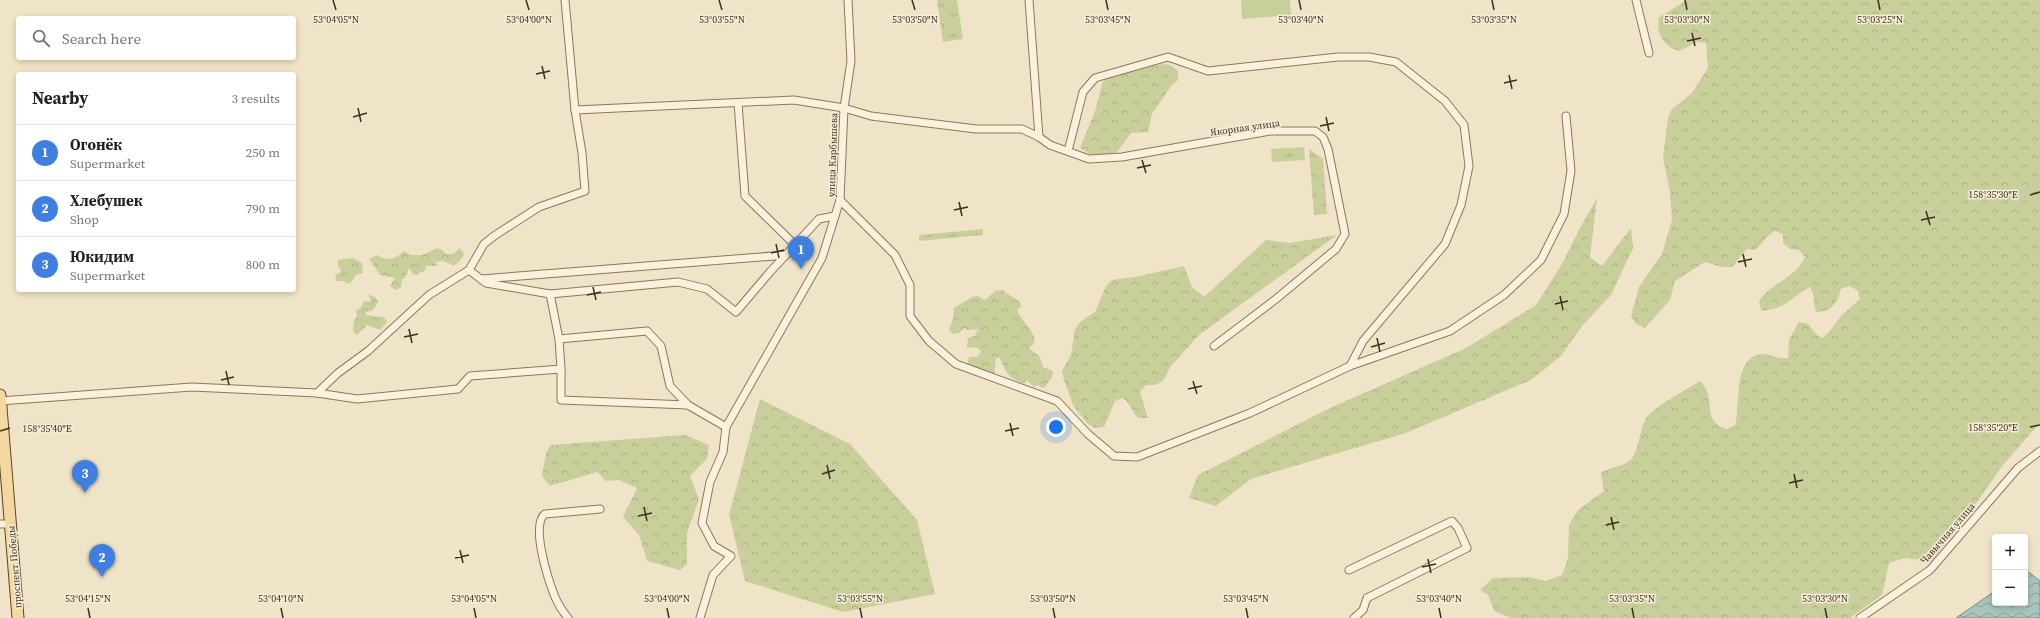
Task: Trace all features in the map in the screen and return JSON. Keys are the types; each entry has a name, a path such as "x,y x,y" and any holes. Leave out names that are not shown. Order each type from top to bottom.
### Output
{"main road":[{"name":"проспект Победы","path":"0,396 5,524 18,618"}],"street":[{"path":"317,393 338,373 368,350 429,295 469,270 484,244 529,212 585,191 582,153 575,110 565,0"},
{"name":"улица Карбышева","path":"726,427 822,258 840,200 844,108 851,61 848,0"},
{"path":"1029,0 1039,137"},
{"path":"1636,0 1648,53"},
{"path":"1068,151 1083,92 1095,78 1168,57 1208,70 1338,57 1369,57 1396,62 1445,101 1464,125 1469,166 1461,205 1445,244 1363,341 1350,366"},
{"name":"Якорная улица","path":"575,110 794,100 844,108 871,116 976,129 1022,129 1039,137 1050,145 1088,159 1122,157 1270,131 1315,131 1323,137 1328,149 1345,234 1336,249 1276,299 1214,346"},
{"path":"738,103 745,196 795,245"},
{"path":"840,200 895,255 910,286 910,316 929,341 956,364 1057,401 1088,434 1114,456 1137,456 1250,413 1350,366 1450,331 1504,295 1541,260 1564,214 1571,171 1566,116"},
{"path":"469,270 486,283 550,294 678,282 707,289 736,312 819,219 835,216"},
{"path":"481,279 786,255"},
{"path":"550,294 559,339 561,400 688,405"},
{"path":"559,339 647,331 661,346 670,386 688,405 726,427 722,452 710,482 702,523 714,546 731,556 713,575 700,618"},
{"path":"0,401 192,387 317,393 357,399 458,389 470,376 561,369"},
{"name":"Чавычная улица","path":"1860,618 1930,570 2018,468 2040,451"},
{"path":"568,618 555,598 548,576 540,540 540,520 545,514 600,509"},
{"path":"1349,570 1452,522 1458,528 1467,548 1367,598 1363,610 1354,618"}],"green space":[{"path":"937,0 957,0 963,39 943,42"},
{"path":"1241,0 1290,0 1291,15 1242,19"},
{"path":"1687,0 2040,0 2040,423 2003,465 1963,522 1931,561 1905,558 1889,563 1882,595 1850,618 1511,618 1494,611 1488,595 1480,590 1493,578 1529,577 1546,581 1562,575 1568,558 1569,525 1578,510 1604,491 1601,473 1624,464 1631,459 1645,420 1654,410 1700,381 1705,387 1708,395 1710,412 1715,422 1727,429 1735,426 1737,418 1739,384 1746,364 1752,357 1761,354 1768,354 1781,358 1788,358 1789,339 1799,322 1808,324 1815,333 1822,338 1829,332 1841,316 1860,299 1857,290 1849,286 1841,289 1833,306 1822,312 1816,312 1813,293 1810,287 1787,303 1775,309 1761,310 1759,301 1770,290 1795,271 1805,257 1799,250 1790,249 1783,243 1783,234 1775,231 1769,235 1755,250 1747,249 1732,267 1722,267 1705,262 1675,281 1670,300 1645,328 1636,324 1631,316 1639,287 1662,254 1672,220 1670,193 1663,157 1668,118 1671,110 1692,93 1708,68 1706,43 1697,42 1679,51 1665,43 1658,28 1659,17"},
{"path":"1163,64 1170,65 1178,71 1178,80 1171,86 1152,114 1148,132 1131,133 1115,155 1090,154 1080,148 1095,111 1103,81 1120,72"},
{"path":"1304,147 1305,160 1272,162 1271,149"},
{"path":"1309,149 1323,159 1327,214 1314,215"},
{"path":"1597,198 1590,257 1602,266 1631,228 1633,248 1611,295 1582,326 1561,356 1531,380 1406,433 1251,479 1216,506 1189,498 1198,475 1330,408 1466,348 1536,305 1562,264"},
{"path":"983,229 983,235 919,241 919,235"},
{"path":"1337,235 1199,335 1171,366 1163,381 1155,385 1146,385 1140,392 1148,418 1138,418 1123,398 1115,401 1104,427 1095,428 1087,423 1073,405 1062,371 1071,355 1075,329 1081,321 1095,312 1106,286 1112,280 1140,276 1184,266 1192,287 1204,297 1266,240 1290,243"},
{"path":"437,248 446,254 453,254 460,248 464,254 460,261 453,265 443,261 436,262 436,266 426,266 424,272 420,272 418,275 413,274 409,268 405,278 402,279 401,287 396,290 390,286 395,278 380,275 369,259 377,255 391,259 395,258 404,251 411,255 422,255"},
{"path":"353,258 362,263 363,273 356,275 350,284 342,281 336,281 335,276 341,271 338,265 338,260"},
{"path":"1002,290 1020,302 1021,307 1017,310 1021,318 1030,329 1035,342 1029,348 1040,357 1043,367 1053,371 1052,377 1045,387 1042,388 1038,385 1034,387 1027,380 1024,383 1013,379 1005,370 999,357 996,358 994,375 967,365 969,357 977,357 981,352 978,348 967,347 968,338 975,336 978,329 968,330 964,328 959,333 953,334 949,330 953,319 954,308 972,297 977,296 985,300 995,291"},
{"path":"368,294 376,298 378,302 373,310 366,312 366,315 384,317 387,322 380,330 367,325 358,334 355,334 353,330 354,321 357,316 356,311 362,306 363,302 371,301"},
{"path":"760,399 850,444 917,520 935,594 843,612 745,581 729,515"},
{"path":"685,435 709,445 707,459 690,476 699,499 687,533 687,564 680,570 647,561 639,535 623,517 637,488 619,480 606,481 597,472 550,486 542,476 546,453 551,445"}],"water":[{"path":"2028,572 2040,581 2040,618 1956,618 1992,593 1992,606 2028,606"}],"place":[{"name":"Огонёк","path":"801,269"},
{"name":"Юкидим","path":"85,493"},
{"name":"Хлебушек","path":"102,577"}]}
